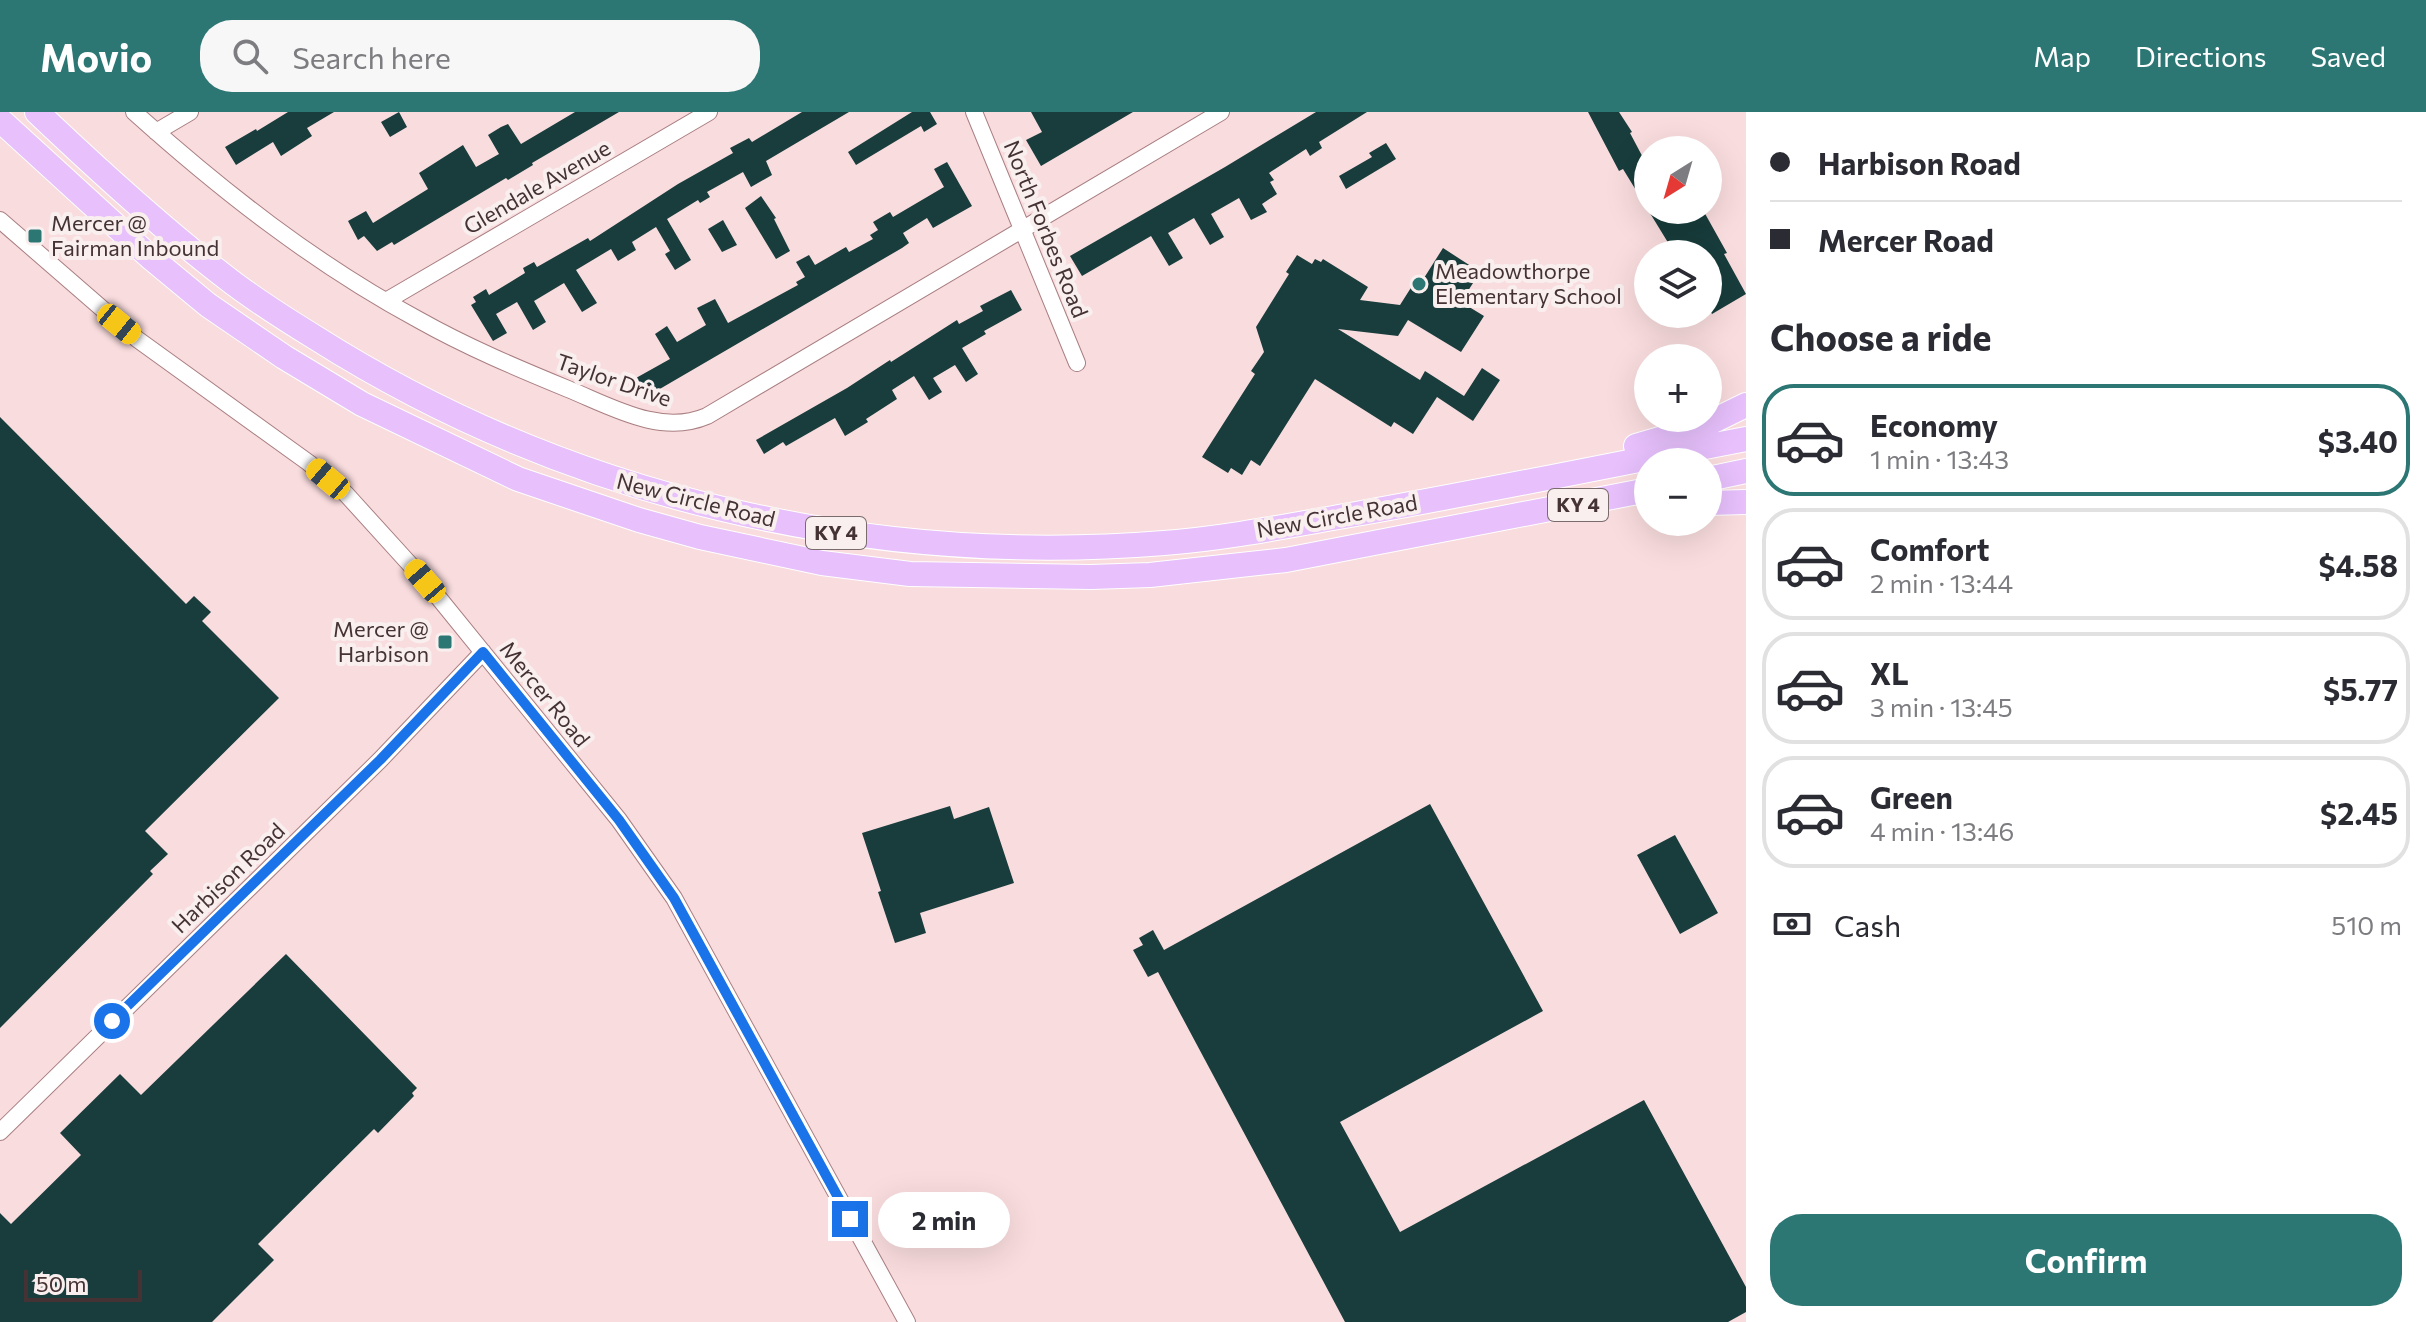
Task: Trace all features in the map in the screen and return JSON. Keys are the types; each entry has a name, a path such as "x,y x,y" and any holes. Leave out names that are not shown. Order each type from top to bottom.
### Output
{"highway":[{"name":"New Circle Road","path":"37,112 96,169 224,276 266,307 407,392 479,426 608,478 680,500 835,533 999,548 1165,543 1217,537 1489,489 1746,439"},
{"name":"New Circle Road","path":"0,120 150,257 208,305 284,357 362,404 518,479 700,537 822,563 910,574 1091,577 1191,571 1286,560 1634,493"},
{"path":"1489,489 1701,427 1746,405"},
{"path":"1722,476 1746,471"},
{"path":"1722,503 1746,502"},
{"path":"1507,519 1634,509"}],"street":[{"name":"Taylor Drive","path":"134,112 221,187 292,241 418,320 498,360 597,401 670,425 693,422 707,416 1221,112"},
{"path":"156,132 190,112"},
{"name":"Glendale Avenue","path":"386,301 709,112"},
{"name":"North Forbes Road","path":"974,112 1077,363"},
{"name":"Mercer Road","path":"2,227 137,339 309,463 346,494 425,581 619,820 674,898 907,1322"},
{"name":"Harbison Road","path":"0,1132 380,760 483,652"}],"building":[{"path":"288,112 334,112 307,128 312,136 281,156 273,142 236,165 225,147"},
{"path":"399,112 407,127 390,137 381,122"},
{"path":"575,112 619,112 394,245 392,242 377,251 364,236 358,240 348,221 366,211 373,223 428,189 419,173 463,145 476,167 499,154 488,135 501,127 508,124 521,144"},
{"path":"802,112 849,112 766,161 772,175 751,187 743,172 707,192 710,197 700,203 698,200 667,219 691,260 675,270 665,254 670,251 656,227 632,242 636,250 618,261 611,249 576,270 597,303 582,312 564,283 534,301 546,322 533,330 517,302 496,314 507,333 493,341 471,305 476,302 473,297 486,289 489,295 525,273 523,268 534,262 537,267 588,238 590,241 678,184 733,153 730,148 749,138 752,142"},
{"path":"912,112 930,112 937,124 924,132 921,126 856,165 848,152"},
{"path":"1031,112 1133,112 1041,166 1026,140 1042,132"},
{"path":"1316,112 1367,112 1319,142 1322,148 1310,156 1306,149 1269,173 1277,194 1262,204 1267,212 1251,220 1239,198 1211,214 1224,237 1210,245 1194,218 1168,233 1183,258 1169,266 1151,236 1082,276 1070,256"},
{"path":"1588,112 1619,112 1632,132 1634,187 1623,169 1619,171"},
{"path":"1386,143 1396,159 1346,189 1339,176 1372,157 1369,153"},
{"path":"947,162 972,206 933,228 927,218 903,233 909,243 902,248 646,397 636,378 670,359 655,334 667,326 677,342 706,325 697,308 715,299 728,323 798,285 796,282 805,277 796,262 809,255 815,265 846,247 849,252 873,239 870,235 878,230 873,222 890,212 893,217 944,187 934,169"},
{"path":"761,196 776,218 790,251 776,259 745,208"},
{"path":"723,220 737,245 722,252 708,229"},
{"path":"1657,224 1711,224 1720,240 1666,240"},
{"path":"1722,244 1727,253 1724,254 1746,294 1722,308"},
{"path":"1443,248 1480,272 1461,302 1484,316 1461,352 1408,320 1398,336 1338,329 1420,380 1425,371 1464,396 1482,368 1500,380 1473,421 1437,397 1413,434 1394,422 1391,427 1315,379 1260,466 1251,460 1242,475 1231,468 1228,473 1202,457 1255,374 1251,371 1264,352 1256,327 1289,274 1286,272 1297,255 1312,264 1315,259 1321,262 1323,259 1368,287 1360,300 1400,305 1419,275 1424,278"},
{"path":"1011,290 1022,310 984,331 986,334 962,348 978,374 966,382 955,365 933,378 942,392 929,400 914,376 892,390 897,399 845,436 835,418 786,446 783,442 764,454 756,440 957,320 959,324 983,311 980,306"},
{"path":"0,417 186,604 194,596 211,612 202,621 279,698 145,831 168,854 150,871 153,874 0,1028"},
{"path":"1430,804 1543,1011 1340,1122 1400,1232 1644,1100 1746,1287 1746,1312 1728,1322 1345,1322 1158,972 1148,977 1133,950 1143,945 1139,938 1153,930 1164,950"},
{"path":"950,806 954,819 989,807 1014,883 920,913 926,933 895,943 862,833"},
{"path":"1675,835 1718,913 1680,934 1637,855"},
{"path":"286,954 417,1088 412,1093 414,1096 378,1133 374,1129 258,1244 274,1260 212,1322 0,1322 0,1213 11,1224 81,1155 60,1133 120,1074 141,1095"}],"place":[{"name":"Mercer @ Fairman Inbound","path":"35,236"},
{"name":"Meadowthorpe Elementary School","path":"1419,284"},
{"name":"Mercer @ Harbison","path":"445,642"}],"route":[{"path":"112,1021 380,760 483,652 619,820 674,898 850,1219"}]}
